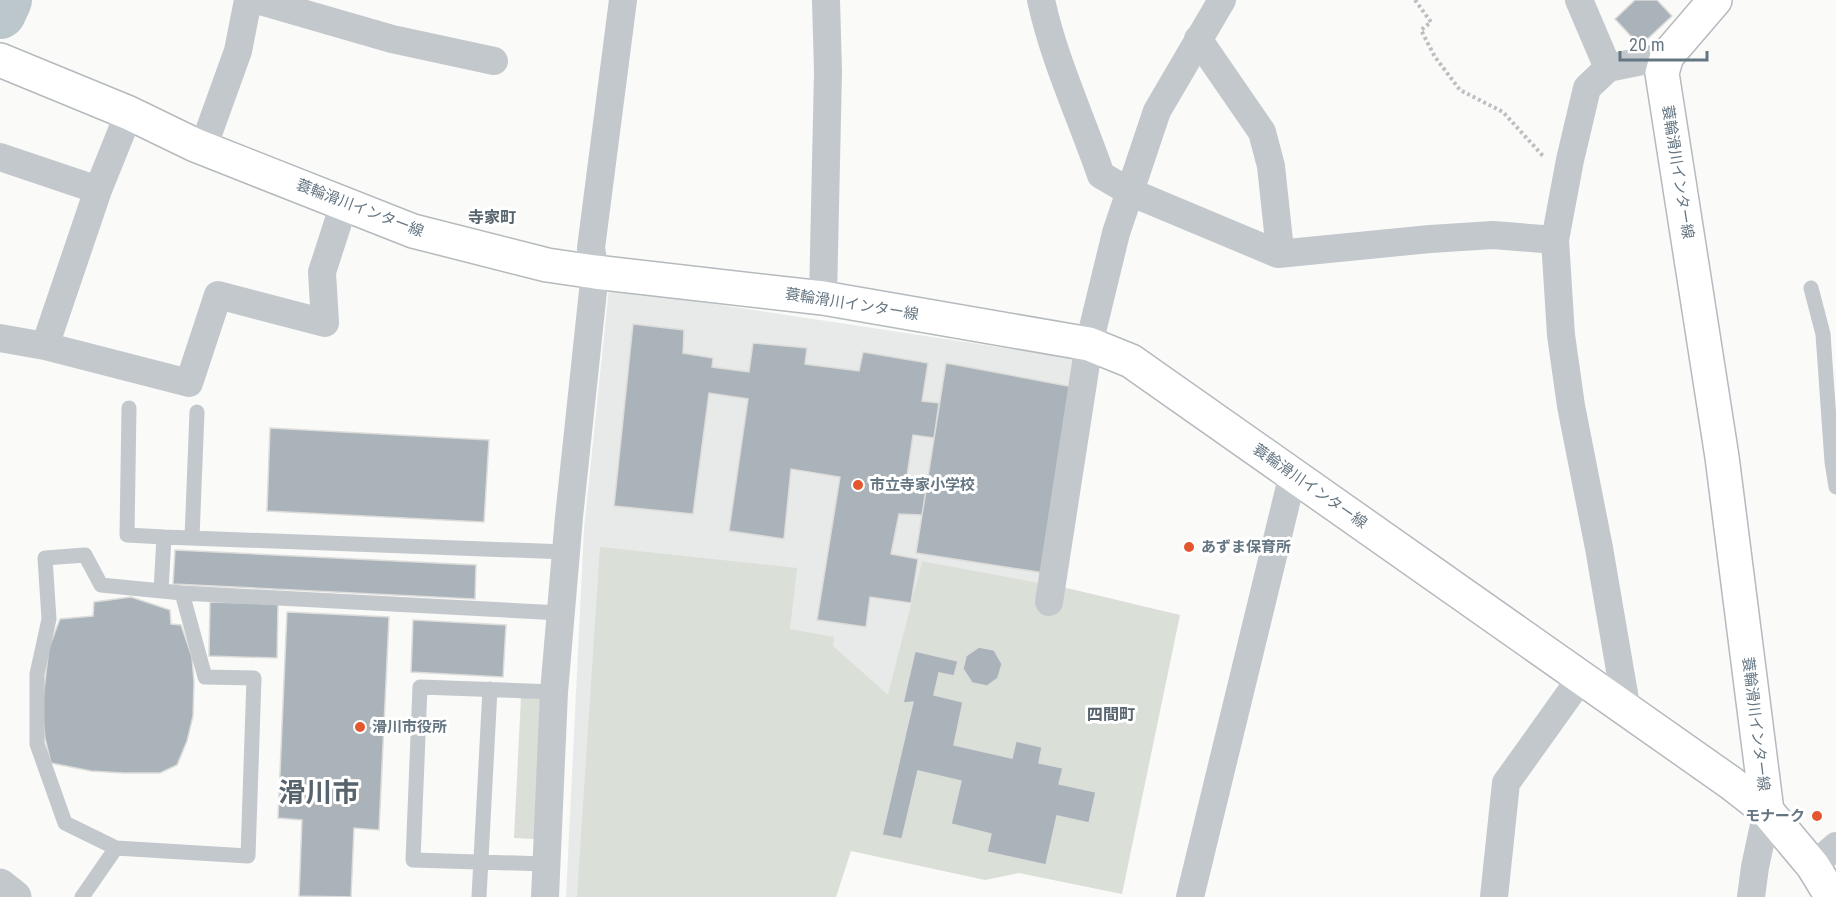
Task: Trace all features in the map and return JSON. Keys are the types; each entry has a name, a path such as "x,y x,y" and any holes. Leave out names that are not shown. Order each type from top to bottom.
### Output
{"main road":[{"path":"1667,56 1715,0"},
{"name":"蓑輪滑川インター線","path":"1667,56 1662,73 1722,457 1767,811"},
{"name":"蓑輪滑川インター線","path":"0,60 129,113 203,148 413,231 547,265 823,298 1089,344 1131,361 1731,783 1767,811"},
{"path":"1767,811 1825,856 1832,897"}],"street":[{"path":"203,148 238,51 248,0"},
{"path":"257,0 392,39 494,61"},
{"path":"545,897 554,692 595,272 591,248 623,0"},
{"path":"823,298 828,72 826,0"},
{"path":"1041,0 1049,38 1101,176 1130,192 1278,254 1494,235 1555,240"},
{"path":"1050,602 1089,344 1116,233 1157,111 1222,0"},
{"path":"1579,0 1608,68"},
{"path":"1198,39 1262,132 1271,166 1279,241 1278,254"},
{"path":"1627,711 1599,548 1571,406 1561,335 1555,240 1565,183 1587,88 1608,68 1667,56"},
{"path":"45,346 98,190 129,113"},
{"path":"0,157 98,190"},
{"path":"0,338 45,346 189,383 218,295 325,323 322,272 344,204"},
{"path":"1190,897 1293,474"},
{"path":"1494,897 1506,783 1581,678"},
{"path":"1751,897 1767,811"},
{"path":"0,885 15,897"}],"lane":[{"path":"1811,288 1823,334 1832,462 1836,487"},
{"path":"129,408 127,535 566,552"},
{"path":"192,538 197,411"},
{"path":"161,591 164,537"},
{"path":"182,593 205,677 254,678 248,856 116,848 65,823 37,744 37,674 49,619 45,558 85,555 101,585 182,593 561,613"},
{"path":"546,864 413,860 420,687 554,692"},
{"path":"479,897 490,690"},
{"path":"82,897 116,848"}],"path":[{"path":"1415,0 1431,22 1421,30 1435,57 1460,90 1503,112 1565,183"}],"shaded area":[{"path":"609,288 1077,359 1042,584 922,561 850,851 836,897 566,897 584,529"},
{"path":"600,547 797,568 790,629 834,637 833,646 888,695 922,561 1071,589 1180,615 1122,894 1019,873 985,880 851,851 836,897 577,897"},
{"path":"521,697 542,698 534,839 514,838"}],"building":[{"path":"1635,0 1657,0 1672,16 1640,46 1615,19"},
{"path":"633,324 684,330 683,353 713,358 712,367 749,372 753,343 807,348 805,364 859,371 863,352 928,363 922,401 939,403 934,438 913,435 907,476 928,479 922,515 899,514 891,554 918,559 911,603 870,597 866,627 817,620 840,477 791,469 784,539 729,531 748,399 709,393 693,514 614,506"},
{"path":"946,363 1073,387 1044,573 916,553"},
{"path":"270,428 489,440 484,522 267,511"},
{"path":"175,550 476,565 475,599 173,584"},
{"path":"131,597 170,610 171,624 181,625 192,657 193,716 187,741 177,765 160,773 123,773 91,771 51,763 45,738 42,707 49,648 60,619 93,616 94,602"},
{"path":"210,602 278,604 277,658 209,656"},
{"path":"287,612 389,617 379,830 354,828 351,897 299,896 302,820 278,818"},
{"path":"413,620 506,625 503,677 411,672"},
{"path":"979,647 994,650 1002,664 998,678 987,686 972,683 963,669 966,656"},
{"path":"915,651 958,661 954,676 939,673 934,695 963,702 954,745 1012,758 1016,741 1042,747 1039,763 1063,768 1059,784 1096,792 1089,823 1057,816 1046,865 987,852 991,834 951,824 961,781 918,771 902,839 882,835 913,702 903,703"}],"waterway":[{"path":"0,13 6,0"}],"place":[{"name":"市立寺家小学校","path":"858,485"},
{"name":"あずま保育所","path":"1189,547"},
{"name":"滑川市役所","path":"360,727"},
{"name":"モナーク","path":"1817,816"}],"district":[{"name":"寺家町","path":"492,217"},
{"name":"四間町","path":"1111,714"},
{"name":"滑川市","path":"319,793"}]}
